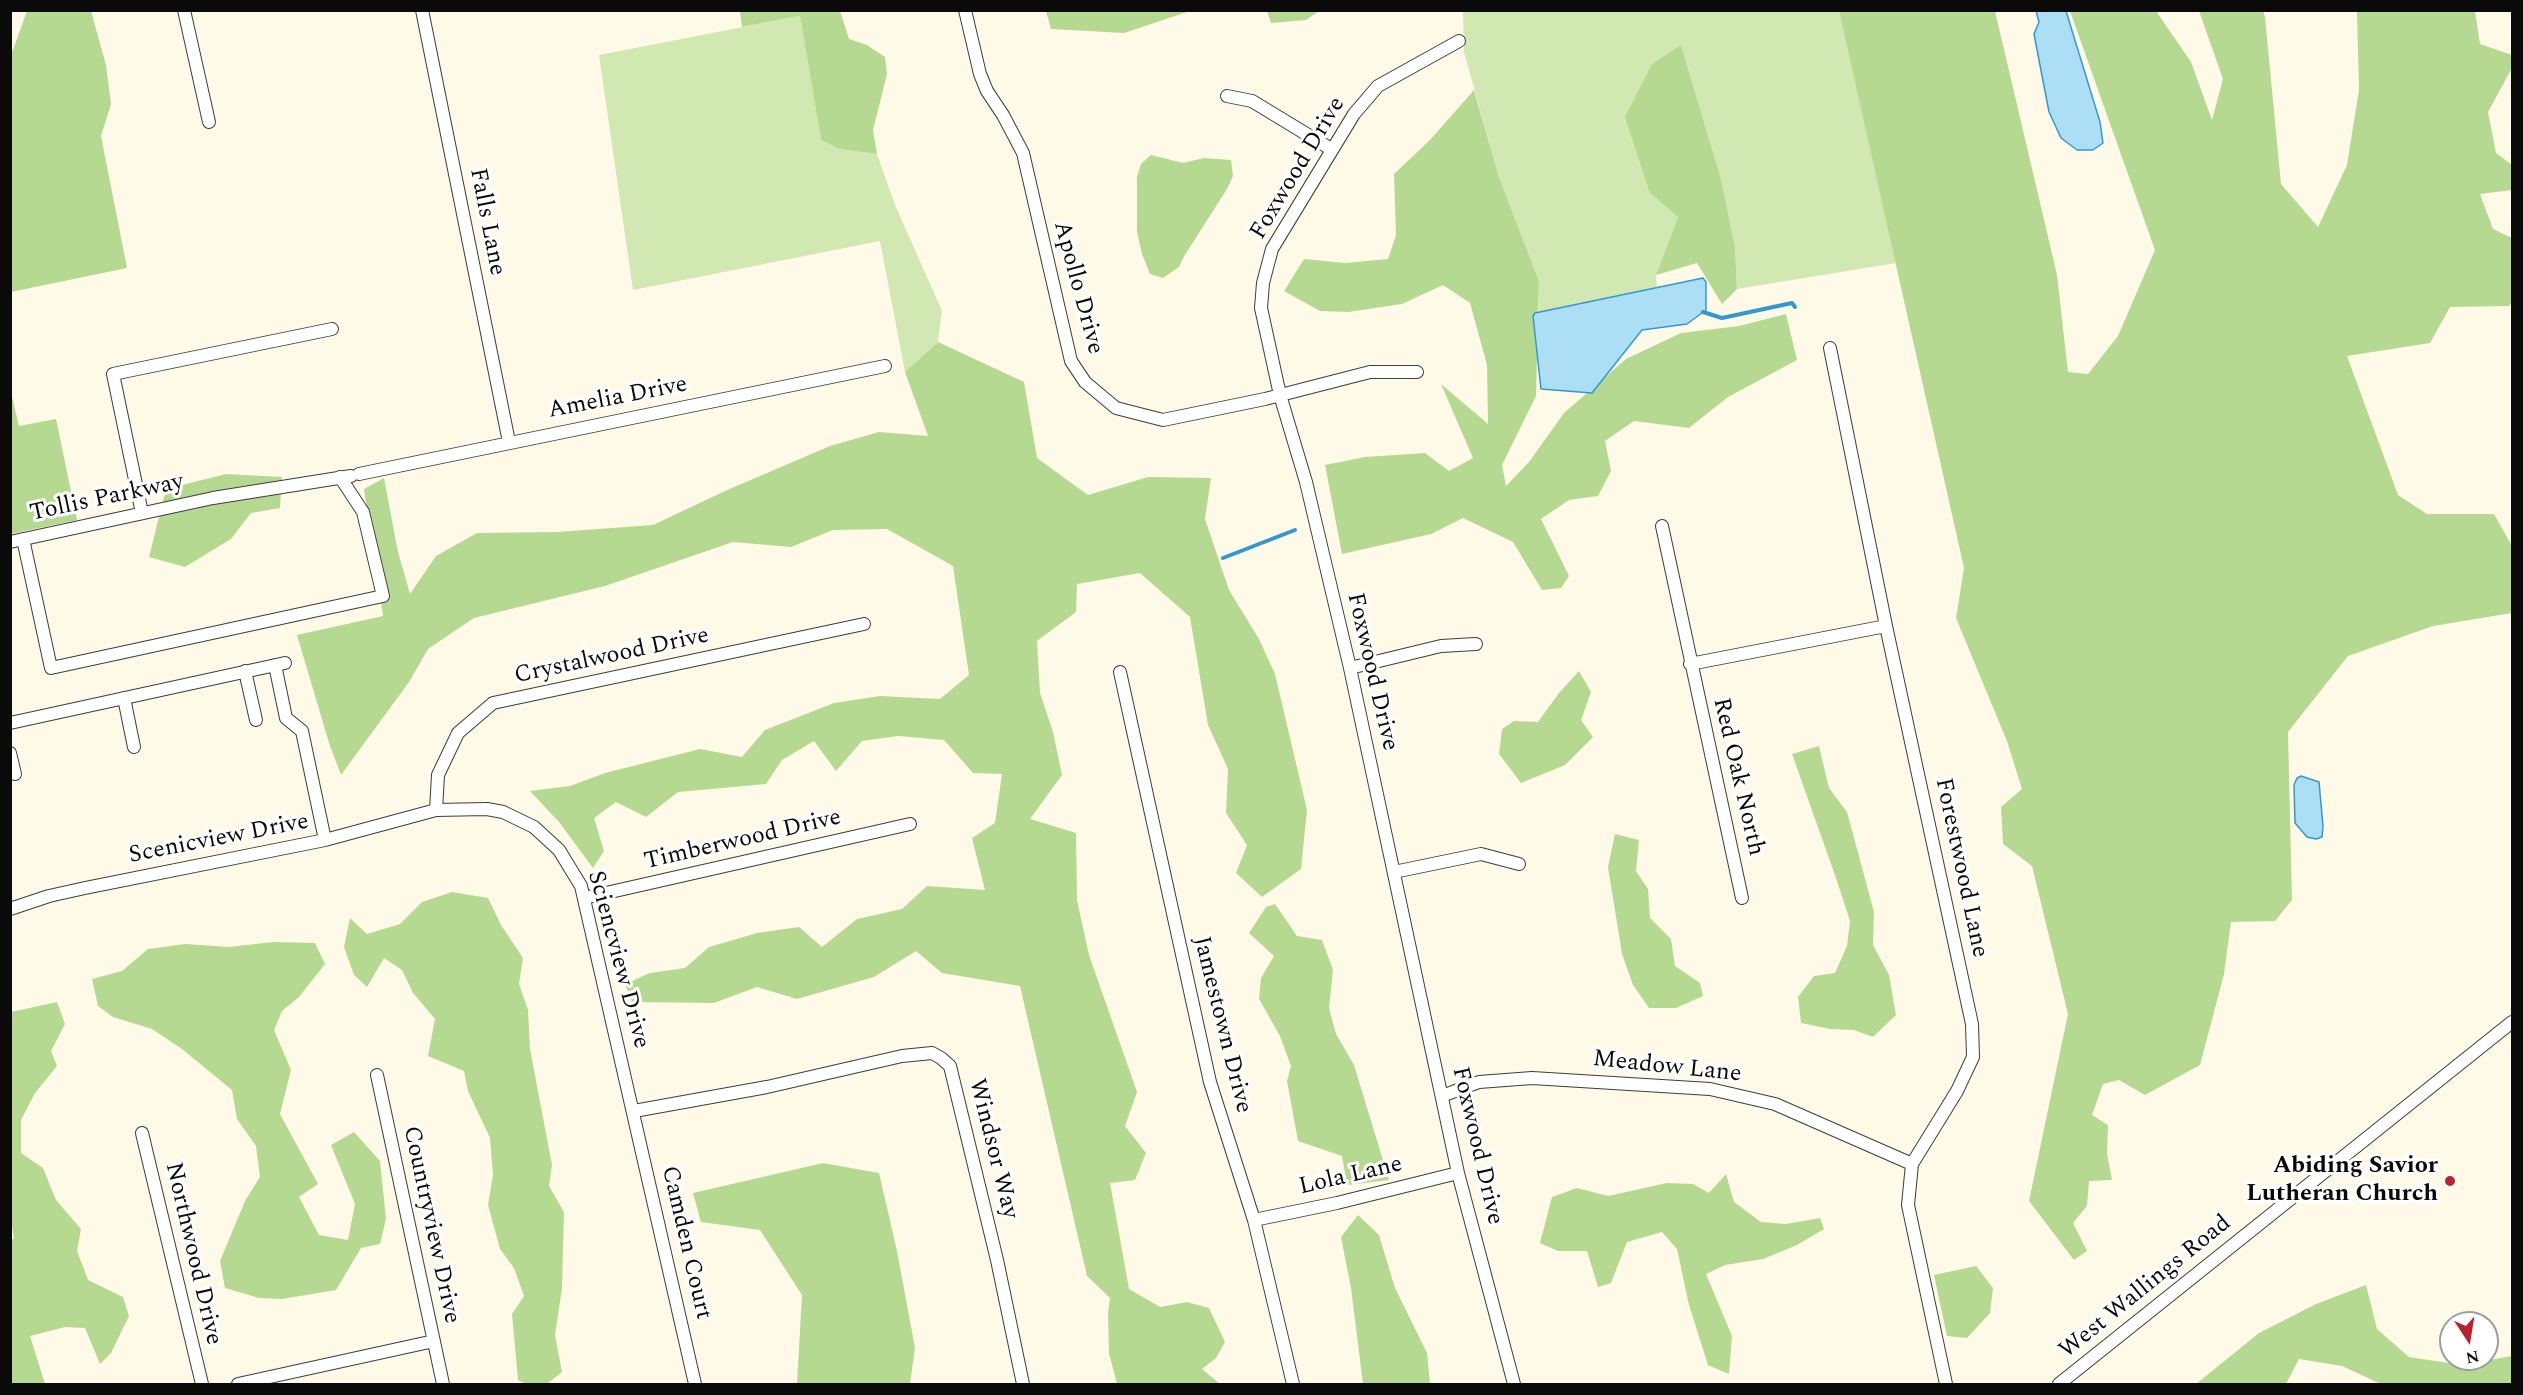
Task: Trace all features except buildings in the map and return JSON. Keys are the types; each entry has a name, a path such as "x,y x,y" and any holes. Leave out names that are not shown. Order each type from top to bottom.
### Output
{"street":[{"path":"184,10 209,122"},
{"name":"Falls Lane","path":"422,10 509,442"},
{"name":"Apollo Drive","path":"965,10 980,74 987,91 1023,153 1071,361 1085,382 1116,408 1162,420 1280,395 1370,372 1417,372"},
{"name":"Foxwood Drive","path":"1459,41 1378,86 1354,114 1272,249 1263,283 1261,308 1280,395 1306,482 1350,668 1458,1173 1514,1384"},
{"path":"1227,96 1252,101 1331,149"},
{"path":"142,513 114,374 332,329"},
{"name":"Forestwood Lane","path":"1830,348 1972,1035 1973,1057 1957,1091 1912,1164 1908,1205 1946,1384"},
{"name":"Amelia Drive","path":"213,498 350,476 885,366"},
{"path":"17,541 51,668 383,596 363,512 350,476"},
{"name":"Tollis Parkway","path":"17,541 213,498"},
{"name":"Red Oak North","path":"1662,526 1742,898"},
{"name":"Crystalwood Drive","path":"436,810 438,775 458,733 493,703 864,624"},
{"path":"1690,664 1886,626"},
{"path":"1350,668 1441,646 1476,644"},
{"path":"10,723 280,664 286,718 302,731 325,840"},
{"path":"245,671 256,720"},
{"name":"Jamestown Drive","path":"1120,672 1210,1082 1254,1220 1293,1384"},
{"path":"124,698 134,747"},
{"path":"10,753 15,774"},
{"name":"Sciencview Drive","path":"436,810 487,809 503,812 534,827 568,862 581,886 634,1111"},
{"name":"Scenicview Drive","path":"10,909 49,896 85,888 325,840 436,810"},
{"name":"Timberwood Drive","path":"584,898 910,824"},
{"path":"1394,872 1481,854 1519,864"},
{"name":"West Wallings Road","path":"2059,1384 2512,1023"},
{"name":"Windsor Way","path":"634,1111 767,1087 902,1056 932,1053 941,1058 950,1065 997,1260 1023,1384"},
{"name":"Countryview Drive","path":"376,1075 443,1384"},
{"name":"Meadow Lane","path":"1442,1096 1479,1082 1532,1078 1710,1089 1775,1104 1912,1164"},
{"name":"Camden Court","path":"634,1111 695,1384"},
{"name":"Northwood Drive","path":"142,1133 202,1384"},
{"name":"Lola Lane","path":"1254,1220 1337,1203 1458,1173"},
{"path":"238,1384 434,1341"}],"green space":[{"path":"1046,10 1190,11 1124,33 1051,29"},
{"path":"1267,10 1319,11 1306,20 1271,23"},
{"path":"27,11 91,11 106,65 111,104 101,136 127,268 11,292 11,55"},
{"path":"740,11 840,11 849,39 867,45 885,57 887,74 873,130 877,154 839,149 821,140 800,16 742,27"},
{"path":"1463,11 1839,11 1896,263 1737,289 1735,247 1721,179 1681,45 1650,193 1678,217 1656,275 1657,289 1539,313 1539,281 1499,177 1464,52"},
{"path":"1839,11 1995,11 2057,275 2068,372 2088,374 2118,336 2155,250 2070,11 2156,11 2191,62 2212,120 2223,79 2199,11 2263,11 2281,184 2318,227 2347,165 2359,90 2357,11 2475,11 2480,44 2512,55 2512,68 2488,112 2496,153 2512,165 2512,190 2480,194 2493,229 2512,238 2512,302 2509,306 2450,307 2430,343 2347,356 2398,495 2427,514 2494,514 2512,546 2512,613 2433,626 2348,656 2288,732 2292,900 2275,921 2231,922 2224,974 2200,1065 2145,1095 2119,1080 2103,1084 2092,1115 2108,1125 2107,1154 2112,1180 2089,1181 2087,1206 2073,1223 2087,1251 2074,1260 2029,1201 2068,1014 2032,866 2003,844 2001,807 2022,789 2007,741 1956,618 1964,568"},
{"path":"800,16 821,140 839,149 877,154 895,205 942,311 938,342 905,372 880,241 633,290 599,55"},
{"path":"1681,45 1721,179 1735,247 1737,289 1722,304 1697,263 1656,275 1678,217 1650,193 1625,117 1652,64"},
{"path":"1474,90 1499,177 1539,281 1536,396 1502,465 1506,486 1529,462 1564,413 1626,359 1681,333 1739,326 1786,314 1797,360 1728,397 1689,428 1634,421 1605,441 1611,471 1598,496 1569,500 1541,519 1569,576 1561,588 1542,590 1513,542 1463,518 1431,534 1342,554 1325,465 1365,457 1425,453 1449,471 1473,458 1441,384 1488,424 1487,365 1470,303 1443,285 1402,304 1348,312 1320,311 1284,291 1304,259 1345,263 1388,259 1396,235 1394,174 1430,140"},
{"path":"1151,155 1183,163 1204,158 1231,160 1233,176 1179,267 1163,278 1150,274 1137,232 1137,177 1141,164"},
{"path":"938,342 1024,382 1037,458 1088,495 1148,477 1211,478 1205,519 1229,590 1259,639 1275,674 1307,810 1301,869 1262,897 1236,873 1247,845 1226,813 1228,769 1208,725 1190,617 1140,573 1077,584 1076,612 1037,641 1040,693 1053,732 1062,775 1030,819 1076,833 1077,900 1089,955 1137,1092 1125,1126 1146,1153 1135,1180 1110,1183 1129,1289 1160,1307 1187,1302 1209,1308 1225,1342 1216,1358 1202,1369 1220,1384 1117,1384 1109,1353 1110,1298 1087,1276 1020,986 942,973 916,951 874,977 797,999 757,987 714,1003 632,1002 625,984 650,973 685,968 709,947 757,933 799,927 822,947 857,919 902,909 927,886 985,890 972,838 995,823 1002,774 973,773 944,740 898,736 862,741 836,771 814,741 782,760 766,784 678,792 646,817 616,802 594,818 604,851 593,868 559,822 530,791 570,786 605,773 700,749 742,757 765,730 834,703 880,696 940,699 969,675 953,566 887,529 833,530 791,547 733,542 605,586 474,618 428,649 409,682 341,775 329,743 297,635 383,616 364,489 384,478 398,552 410,594 436,556 477,533 557,532 653,525 830,446 879,432 928,436 905,372"},
{"path":"10,388 19,426 56,419 77,520 11,534"},
{"path":"226,474 282,477 280,508 251,513 231,539 185,567 149,557 166,489"},
{"path":"1579,671 1591,692 1581,720 1593,737 1565,765 1521,783 1499,754 1502,729 1514,721 1538,722 1559,693"},
{"path":"1819,746 1829,788 1847,812 1874,912 1873,945 1889,975 1896,1015 1873,1037 1854,1030 1830,1029 1801,1023 1798,997 1814,976 1835,973 1847,946 1850,921 1792,754"},
{"path":"1615,834 1639,840 1636,871 1648,889 1650,918 1671,939 1675,966 1700,983 1703,996 1676,1008 1649,1008 1633,985 1622,954 1608,867"},
{"path":"452,892 488,898 501,925 523,958 519,984 528,1010 530,1049 552,1165 549,1186 564,1212 562,1288 555,1335 562,1372 547,1384 526,1384 518,1380 512,1314 524,1296 514,1268 500,1249 488,1205 493,1175 490,1138 468,1091 464,1071 428,1056 435,1019 413,993 402,970 384,958 367,987 354,975 344,947 350,918 367,934 400,924 422,902"},
{"path":"1275,904 1297,936 1322,940 1333,970 1329,1008 1336,1034 1354,1065 1389,1180 1347,1185 1342,1156 1298,1141 1287,1081 1291,1066 1280,1036 1259,999 1261,978 1274,956 1249,933 1266,907"},
{"path":"273,942 315,943 325,964 299,997 282,1011 274,1030 291,1070 280,1114 318,1184 299,1197 319,1235 348,1240 355,1204 331,1145 354,1132 380,1161 386,1219 380,1244 361,1248 336,1290 282,1299 259,1298 225,1288 220,1261 245,1201 260,1177 256,1146 237,1119 232,1090 182,1049 152,1029 113,1017 98,1006 92,979 122,971 148,949 185,944 229,947"},
{"path":"57,1002 65,1024 51,1051 57,1066 35,1093 21,1120 21,1153 43,1168 56,1200 81,1229 77,1251 88,1280 123,1297 129,1316 111,1353 100,1364 85,1328 65,1327 30,1336 45,1384 11,1384 10,1239 14,1239 10,1212 11,1012"},
{"path":"823,1163 879,1173 897,1251 915,1348 910,1384 797,1384 802,1295 760,1230 701,1222 693,1193"},
{"path":"1726,1174 1734,1202 1761,1222 1786,1224 1820,1218 1824,1229 1797,1245 1763,1259 1725,1265 1706,1274 1732,1336 1729,1374 1708,1365 1689,1305 1677,1249 1662,1232 1627,1242 1611,1283 1598,1287 1587,1251 1558,1251 1540,1243 1552,1197 1577,1188 1608,1196 1667,1183 1693,1184 1709,1193"},
{"path":"1358,1215 1379,1235 1395,1288 1427,1353 1430,1384 1363,1384 1351,1288 1341,1237"},
{"path":"1976,1266 1993,1288 1990,1313 1967,1338 1947,1336 1934,1275"},
{"path":"2366,1285 2377,1329 2409,1357 2439,1362 2439,1371 2499,1371 2499,1358 2512,1356 2512,1384 2381,1384 2342,1366 2299,1359 2286,1384 2196,1384 2259,1333 2316,1304"}],"water":[{"path":"2036,11 2066,11 2100,122 2103,143 2093,150 2077,150 2061,138 2049,112 2034,34 2039,22"},
{"path":"1703,278 1706,282 1706,310 1687,324 1642,330 1592,393 1541,389 1533,316 1535,313"},
{"path":"2301,776 2319,782 2323,826 2322,837 2316,839 2307,837 2295,823 2294,785 2297,778"}],"waterway":[{"path":"1703,312 1722,318 1792,303 1795,307"},
{"path":"1223,558 1295,530"}],"place":[{"name":"Abiding Savior Lutheran Church","path":"2450,1181"}]}
